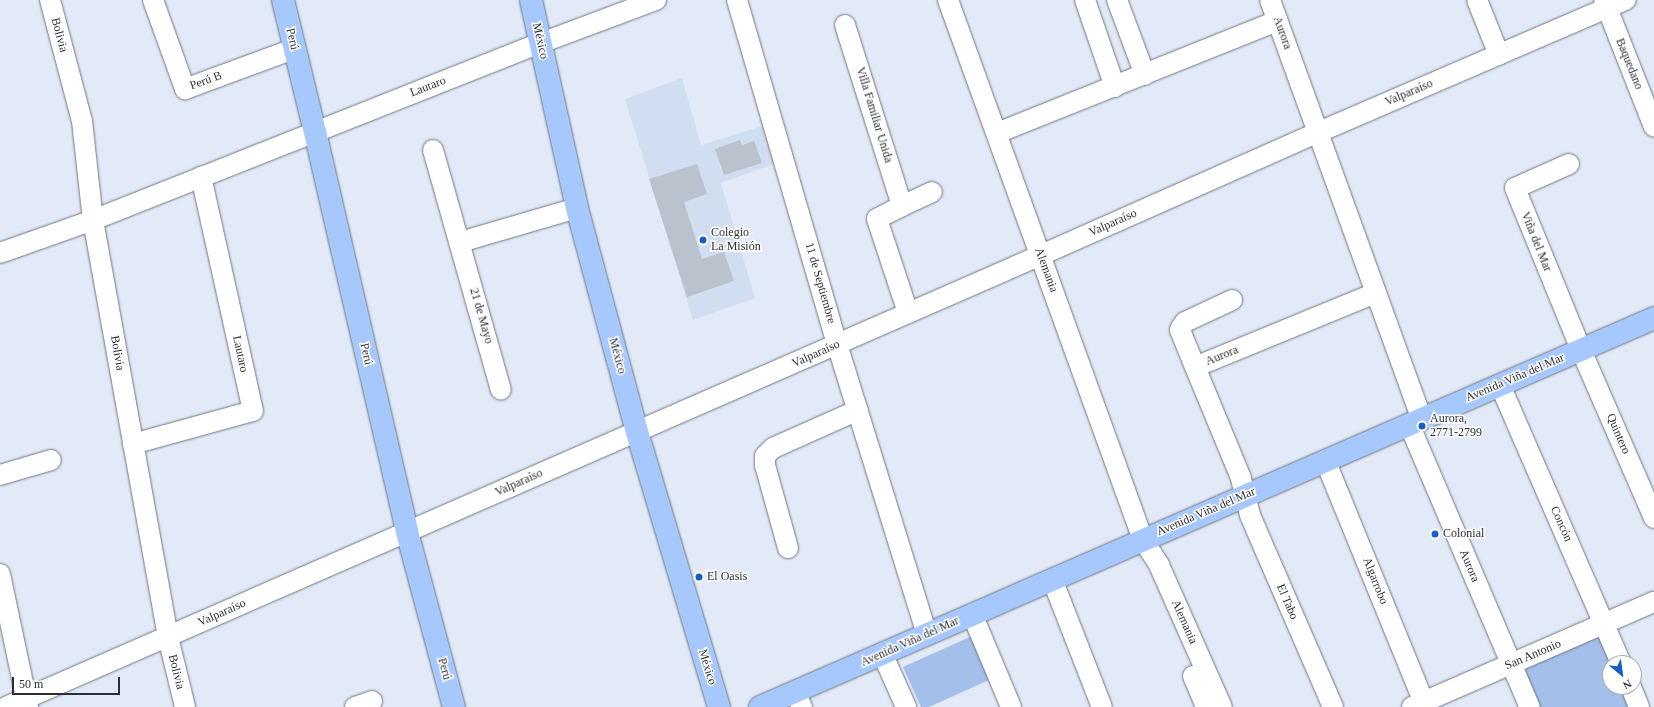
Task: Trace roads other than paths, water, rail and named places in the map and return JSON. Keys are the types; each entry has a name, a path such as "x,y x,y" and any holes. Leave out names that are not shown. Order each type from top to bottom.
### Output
{"main road":[{"name":"Perú","path":"283,0 315,132 407,532 454,707"},
{"name":"México","path":"531,0 578,208 637,432 719,707"},
{"name":"Avenida Viña del Mar","path":"766,706 798,699 882,653 1654,318"}],"street":[{"name":"Bolivia","path":"50,0 82,121 93,220 168,637 185,707"},
{"name":"Perú B","path":"153,0 185,89 294,49"},
{"name":"Lautaro","path":"0,253 93,220 541,43 656,0"},
{"name":"11 de Septiembre","path":"737,0 837,344 927,634"},
{"name":"Alemania","path":"948,0 1143,540 1159,565 1222,707"},
{"path":"1085,0 1116,87"},
{"path":"1117,0 1145,75"},
{"name":"Aurora","path":"1270,0 1319,132 1375,293 1415,422 1530,707"},
{"path":"1477,0 1499,55"},
{"name":"Valparaíso","path":"6,707 27,703 168,637 1319,132 1499,55 1605,4 1626,0"},
{"name":"Baquedano","path":"1605,4 1654,127"},
{"path":"997,133 1116,87 1277,21"},
{"name":"Villa Familiar Unida","path":"845,25 902,206"},
{"name":"21 de Mayo","path":"433,150 501,390"},
{"name":"Viña del Mar","path":"1569,164 1515,188 1581,350"},
{"name":"Lautaro","path":"133,444 253,411 201,177"},
{"path":"908,313 877,218 932,192"},
{"path":"460,242 578,208"},
{"name":"Aurora","path":"1245,495 1241,478 1196,367 1375,293"},
{"path":"1196,367 1180,330 1182,326 1185,322 1232,300"},
{"name":"Quintero","path":"1581,350 1654,518"},
{"name":"Concón","path":"1500,385 1618,655"},
{"path":"788,548 765,465 765,456 772,448 858,410"},
{"path":"0,475 51,460"},
{"name":"Algarrobo","path":"1325,460 1418,704"},
{"name":"El Tabo","path":"1245,495 1250,515 1333,707"},
{"name":"Alemania","path":"1143,540 1145,561 1206,707"},
{"path":"0,574 27,703"},
{"path":"1052,579 1102,707"},
{"name":"San Antonio","path":"1418,704 1654,602"},
{"path":"972,614 1011,707"},
{"path":"882,653 906,707"},
{"path":"1635,695 1640,707"}],"place":[{"name":"Colegio La Misión","path":"703,240"},
{"name":"Aurora, 2771-2799","path":"1422,426"},
{"name":"Colonial","path":"1435,534"},
{"name":"El Oasis","path":"699,577"}]}
